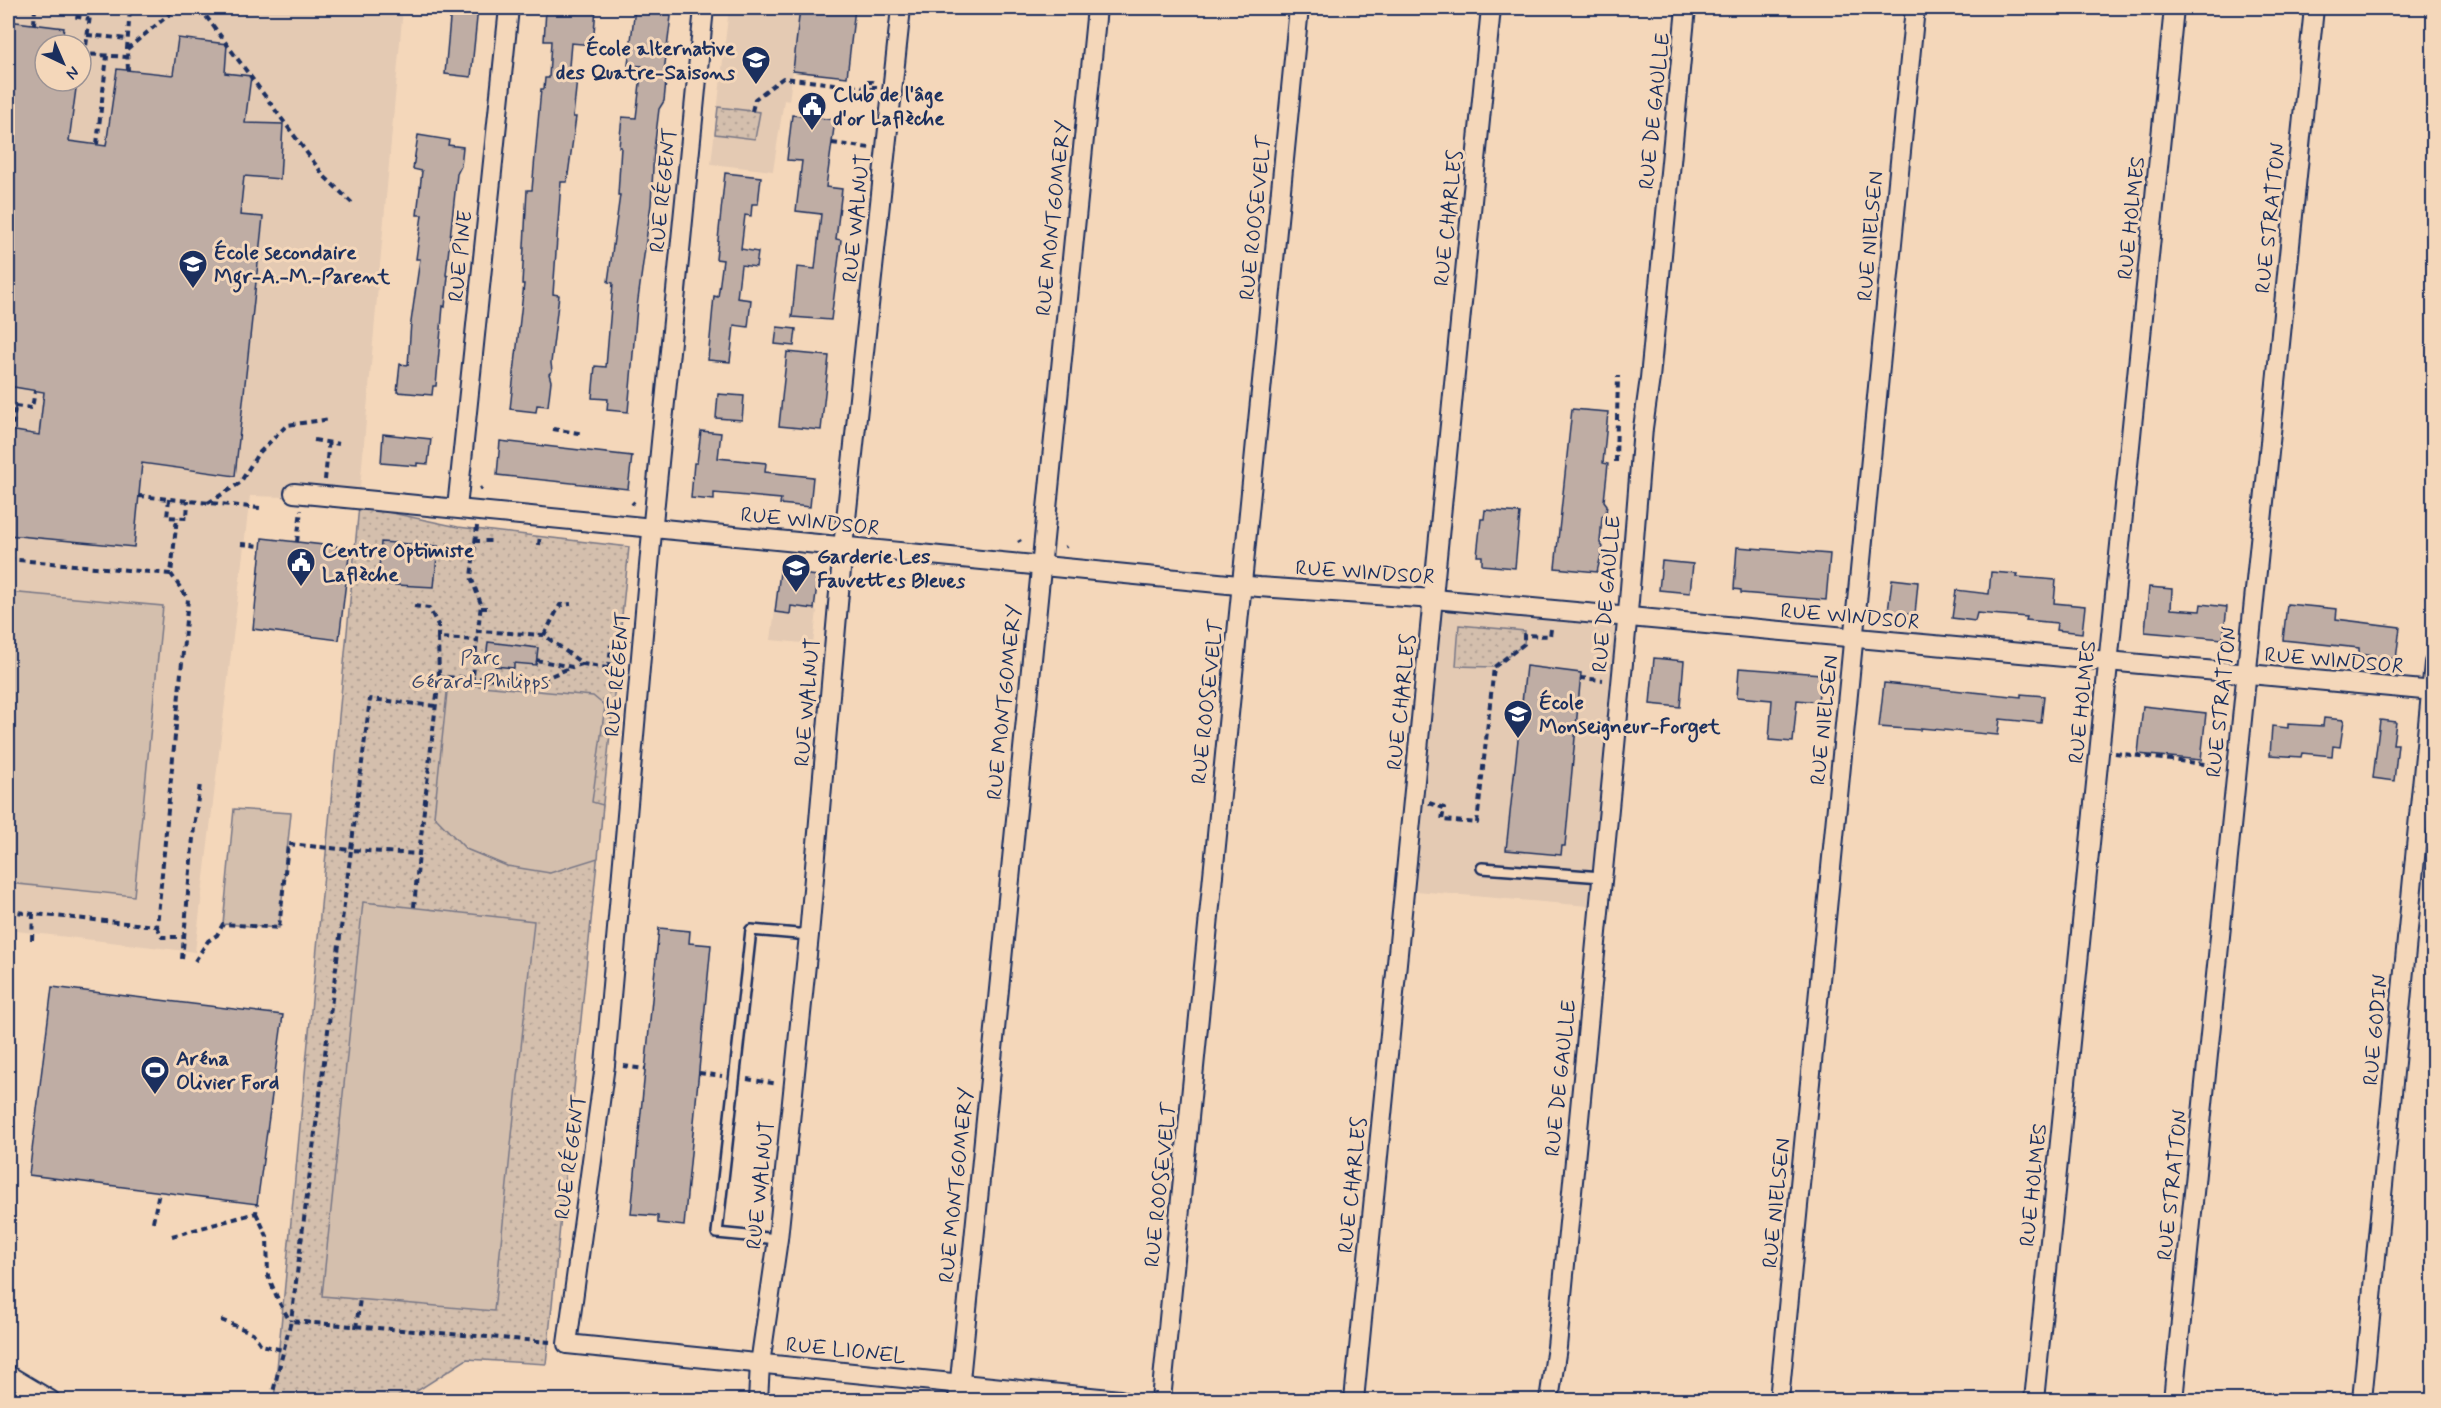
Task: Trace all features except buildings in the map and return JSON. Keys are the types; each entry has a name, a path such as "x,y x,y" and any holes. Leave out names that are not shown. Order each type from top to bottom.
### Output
{"street":[{"name":"RUE PINE","path":"457,508 509,8"},
{"name":"RUE RÉGENT","path":"560,1343 605,1065 652,528 704,8"},
{"name":"RUE WALNUT","path":"758,1401 760,1364 778,1239 809,935 843,547 900,8"},
{"name":"RUE MONTGOMERY","path":"958,1392 1039,566 1097,8"},
{"name":"RUE ROOSEVELT","path":"1161,1401 1299,8"},
{"name":"RUE CHARLES","path":"1354,1401 1491,8"},
{"name":"RUE DE GAULLE","path":"1550,1401 1621,681 1643,428 1686,8"},
{"name":"RUE NIELSEN","path":"1779,1401 1915,8"},
{"name":"RUE HOLMES","path":"2034,1401 2174,8"},
{"name":"RUE STRATTON","path":"2173,1401 2314,8"},
{"name":"RUE WINDSOR","path":"298,500 324,495 1242,585 1434,599 2432,691"},
{"name":"RUE GODIN","path":"2362,1401 2433,663"},
{"name":"RUE LIONEL","path":"560,1343 760,1364 958,1392 1120,1401"},
{"path":"8,1376 51,1401"}],"lane":[{"path":"1482,868 1602,877"},
{"path":"778,1239 717,1233 719,1209 751,930 809,935"}],"path":[{"path":"34,24 35,8"},
{"path":"74,8 74,16 89,19"},
{"path":"87,33 91,8"},
{"path":"128,70 130,8"},
{"path":"127,49 177,8"},
{"path":"200,8 324,176 353,204"},
{"path":"93,36 128,39"},
{"path":"93,55 127,57"},
{"path":"97,144 107,56"},
{"path":"752,111 755,99 783,78 867,88 868,82 872,82 872,87 893,87"},
{"path":"832,143 886,150"},
{"path":"1616,462 1618,376"},
{"path":"8,404 32,408 36,391"},
{"path":"8,422 13,423 15,406"},
{"path":"208,503 240,483 257,455 287,425 331,418"},
{"path":"553,429 584,434"},
{"path":"314,440 329,440 339,444"},
{"path":"324,495 329,440"},
{"path":"139,496 260,508"},
{"path":"169,499 167,517 187,518 189,501"},
{"path":"297,542 298,500"},
{"path":"177,517 171,574 188,599 157,926 162,937 184,937"},
{"path":"472,685 482,604 471,577 477,523"},
{"path":"539,544 540,531"},
{"path":"474,541 491,541"},
{"path":"241,544 261,546"},
{"path":"791,573 793,557"},
{"path":"8,559 171,574"},
{"path":"544,635 560,605 571,604"},
{"path":"414,606 429,609 438,625 439,677 414,907"},
{"path":"481,608 490,608"},
{"path":"1414,797 1444,808 1442,820 1477,823 1494,667 1524,644 1524,635 1550,636 1551,629"},
{"path":"478,631 544,635 583,664"},
{"path":"438,638 477,640"},
{"path":"609,668 611,645"},
{"path":"536,660 572,667"},
{"path":"439,677 542,680 583,664 640,674"},
{"path":"1580,678 1621,681"},
{"path":"271,1401 291,1321 370,699 435,706"},
{"path":"2114,753 2237,768"},
{"path":"182,959 200,784"},
{"path":"195,961 208,941 217,935 223,924 279,928 288,844 419,854"},
{"path":"8,911 157,926"},
{"path":"32,940 33,914"},
{"path":"616,1066 645,1069"},
{"path":"153,1222 159,1192"},
{"path":"257,1204 256,1213 267,1236 268,1276 279,1302 291,1321"},
{"path":"172,1236 256,1213"},
{"path":"356,1328 360,1299"},
{"path":"221,1320 253,1333 261,1345 283,1350"},
{"path":"291,1321 560,1343"}],"shaded area":[{"name":"École secondaire Mgr-A.-M.-Parent","path":"8,8 403,8 359,499 250,496 195,952 8,930"},
{"name":"École alternative des Quatre-Saisons","path":"729,8 855,8 847,77 793,71 789,101 784,100 773,171 711,164"},
{"name":"Garderie Les Fauvettes Bleues","path":"780,572 818,576 813,644 771,640"},
{"name":"École Monseigneur-Forget","path":"1434,599 1627,618 1600,907 1405,890"}],"green space":[{"path":"718,107 760,112 755,139 715,134"},
{"name":"Parc Gérard-Philipps","path":"359,506 458,527 629,547 546,1364 467,1359 403,1400 274,1400"},
{"path":"8,592 163,606 134,896 8,883"},
{"path":"1459,625 1525,631 1524,644 1494,667 1456,666"},
{"path":"448,683 593,696 605,706 592,802 603,805 598,858 550,873 507,866 466,849 434,816"},
{"path":"234,809 291,813 279,928 223,924"},
{"path":"363,902 534,921 494,1311 322,1296"}],"place":[{"name":"École alternative des Quatre-Saisons","path":"756,86"},
{"name":"Club de l'âge d'or Laflèche","path":"812,132"},
{"name":"École secondaire Mgr-A.-M.-Parent","path":"193,290"},
{"name":"Centre Optimiste Laflèche","path":"301,588"},
{"name":"Garderie Les Fauvettes Bleues","path":"796,594"},
{"name":"École Monseigneur-Forget","path":"1518,740"},
{"name":"Aréna Olivier Ford","path":"155,1096"}]}
